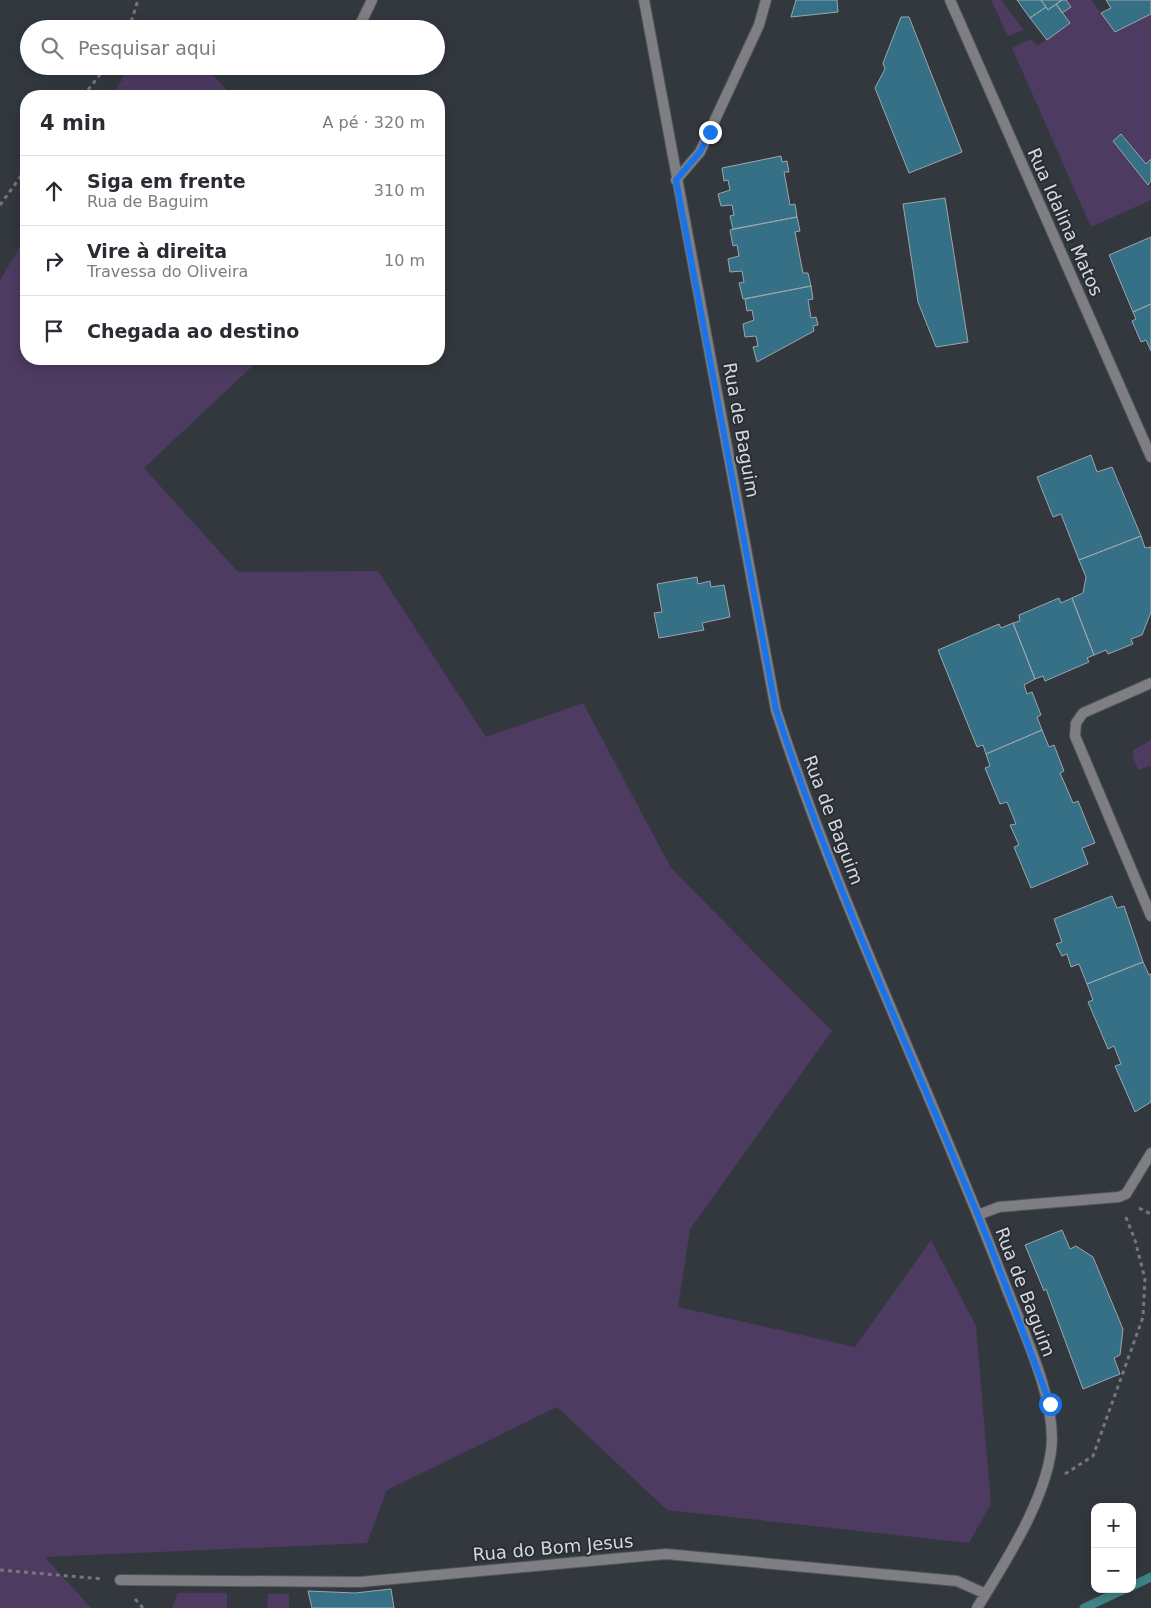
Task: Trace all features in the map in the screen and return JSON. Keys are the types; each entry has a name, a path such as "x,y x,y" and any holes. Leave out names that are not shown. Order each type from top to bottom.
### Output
{"street":[{"path":"362,20 372,0"},
{"name":"Rua de Baguim","path":"644,0 776,710 801,788 888,1002 978,1215 1050,1404 1052,1449 1042,1490 977,1608"},
{"path":"676,180 700,152 760,25 766,0"},
{"name":"Rua Idalina Matos","path":"950,0 1151,457"},
{"path":"1151,683 1083,713 1076,723 1075,736 1151,916"},
{"path":"978,1215 999,1207 1118,1197 1126,1194 1131,1189 1151,1152"},
{"name":"Rua do Bom Jesus","path":"120,1580 360,1582 666,1554 957,1581 986,1594"}],"path":[{"path":"132,20 138,0"},
{"path":"88,90 100,75"},
{"path":"0,205 20,177"},
{"path":"1042,1490 1093,1456 1143,1317 1145,1280 1135,1240 1118,1197"},
{"path":"0,1570 120,1580"}],"shaded area":[{"path":"991,0 1001,0 1024,30 1008,36"},
{"path":"1066,0 1091,0 1115,32 1151,14 1151,159 1146,164 1122,134 1113,141 1151,188 1151,200 1091,227 1012,48 1031,39 1037,46 1070,23 1062,13 1071,7"},
{"path":"125,75 213,75 227,90 116,90"},
{"path":"20,247 20,365 254,365 144,468 238,572 378,571 486,737 583,703 671,868 832,1031 690,1229 678,1307 855,1347 931,1240 976,1326 991,1504 969,1543 667,1510 557,1407 387,1490 367,1543 45,1557 91,1608 0,1608 0,280"},
{"path":"1151,740 1151,765 1138,770 1133,757 1133,750"},
{"path":"178,1593 227,1593 227,1608 172,1608"},
{"path":"268,1594 289,1594 289,1608 267,1608"}],"building":[{"path":"796,0 837,0 838,12 791,17"},
{"path":"1017,0 1041,0 1046,7 1030,18"},
{"path":"1041,0 1062,0 1048,10"},
{"path":"1066,0 1071,7 1062,13 1056,4"},
{"path":"1106,0 1151,0 1151,14 1115,32 1101,13 1111,8"},
{"path":"1056,4 1070,23 1047,40 1030,18 1046,7 1048,10"},
{"path":"901,17 909,17 962,152 909,173 875,88 885,69 883,63"},
{"path":"1121,134 1146,164 1151,159 1151,181 1148,185 1113,141"},
{"path":"781,156 782,162 787,161 789,172 784,172 790,205 795,204 797,217 733,229 730,216 734,215 732,205 721,206 718,194 730,190 728,180 724,181 722,168"},
{"path":"945,198 968,342 936,347 918,302 903,204"},
{"path":"797,217 800,231 795,232 803,273 808,273 811,286 743,299 739,283 744,282 742,271 730,272 728,259 739,256 737,245 733,246 730,230"},
{"path":"1151,237 1151,304 1133,312 1109,255"},
{"path":"811,286 813,299 808,300 811,318 816,317 818,325 813,326 814,331 757,362 753,347 758,346 756,336 745,337 743,324 754,320 752,310 747,311 745,299"},
{"path":"1151,304 1151,351 1146,340 1141,342 1132,321 1136,319 1133,312"},
{"path":"1091,455 1097,472 1112,467 1141,536 1079,560 1061,514 1053,517 1037,477"},
{"path":"1141,536 1145,548 1151,547 1151,612 1142,635 1131,639 1133,644 1108,654 1106,650 1094,655 1072,598 1083,593 1086,577 1079,560"},
{"path":"697,577 698,584 710,581 711,587 724,585 730,617 702,623 704,630 659,638 654,613 662,612 657,584"},
{"path":"1059,598 1061,603 1072,598 1094,655 1087,658 1089,662 1045,681 1043,676 1035,679 1013,623 1020,621 1019,615"},
{"path":"1013,623 1035,679 1024,685 1027,694 1032,692 1041,715 1037,717 1042,730 986,754 983,745 977,747 938,650 999,624 1001,628"},
{"path":"1042,730 1049,747 1054,745 1064,771 1060,773 1073,803 1078,801 1095,843 1082,848 1088,864 1031,888 1014,847 1019,845 1010,825 1016,824 1007,802 1000,804 985,768 990,766 986,754"},
{"path":"1112,896 1117,908 1124,906 1143,962 1087,984 1079,964 1071,967 1067,954 1062,956 1056,944 1062,942 1054,919"},
{"path":"1143,962 1149,975 1151,974 1151,1102 1135,1112 1115,1066 1121,1064 1114,1046 1108,1049 1088,1002 1093,1000 1087,984"},
{"path":"1062,1230 1070,1249 1076,1246 1093,1257 1123,1329 1120,1355 1114,1358 1120,1374 1083,1389 1046,1289 1044,1291 1025,1245"},
{"path":"391,1589 394,1608 312,1608 308,1591 355,1593"}],"waterway":[{"path":"1136,1584 1151,1577"},
{"path":"1084,1608 1116,1593"}],"route":[{"path":"710,132 700,152 676,180 701,302 776,710 801,788 888,1002 978,1215 1050,1404"}]}
